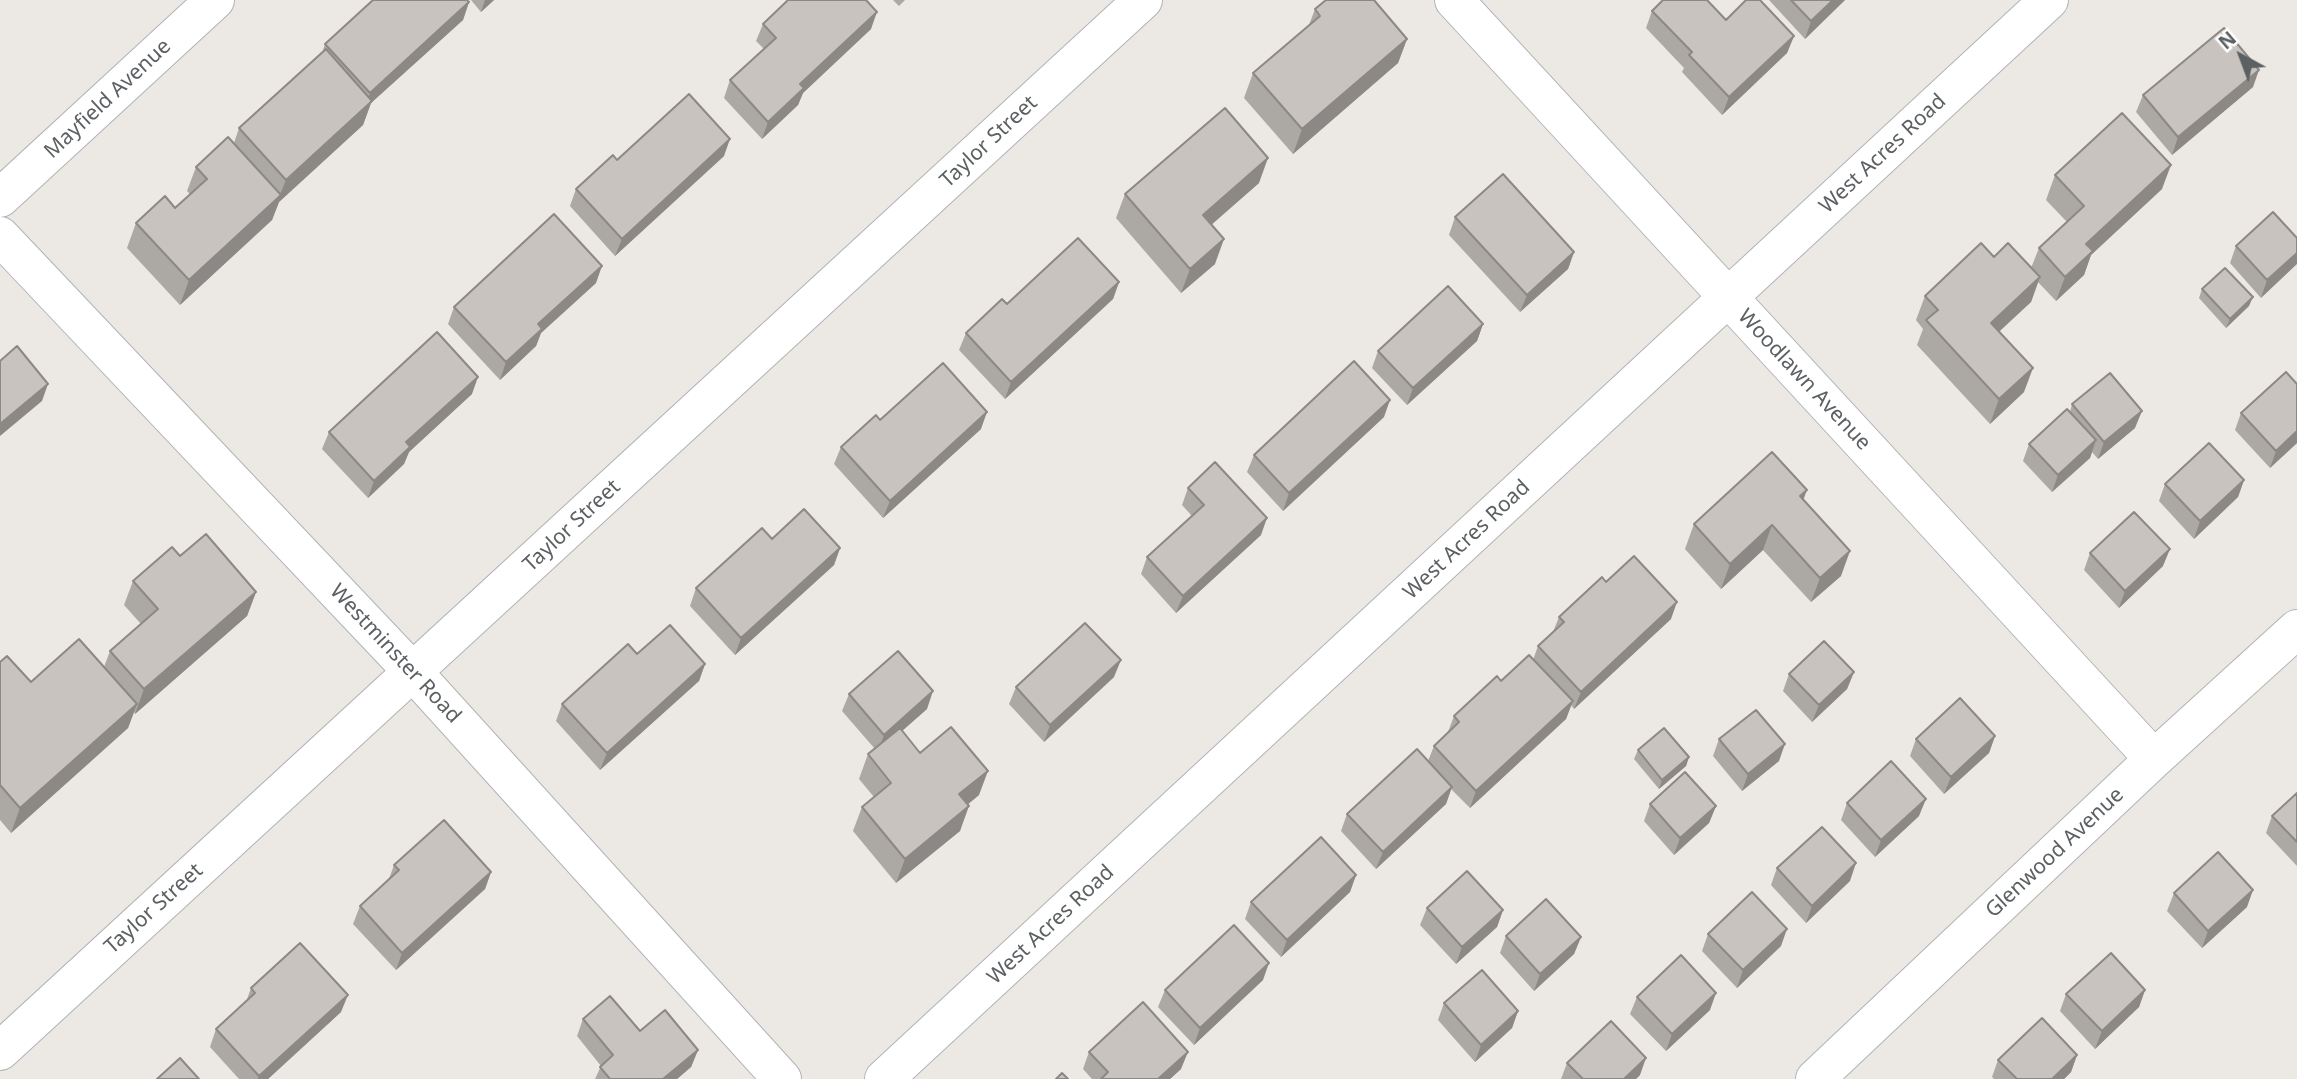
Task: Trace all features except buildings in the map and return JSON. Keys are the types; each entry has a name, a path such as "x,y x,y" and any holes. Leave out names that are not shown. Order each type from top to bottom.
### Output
{"street":[{"name":"Mayfield Avenue","path":"0,198 215,0"},
{"name":"Taylor Street","path":"0,1051 1143,0"},
{"name":"Woodlawn Avenue","path":"1454,0 2154,759"},
{"name":"West Acres Road","path":"884,1079 2049,0"},
{"name":"Westminster Road","path":"0,236 414,672 782,1079"},
{"name":"Glenwood Avenue","path":"1815,1079 2154,759 2297,629"}]}
